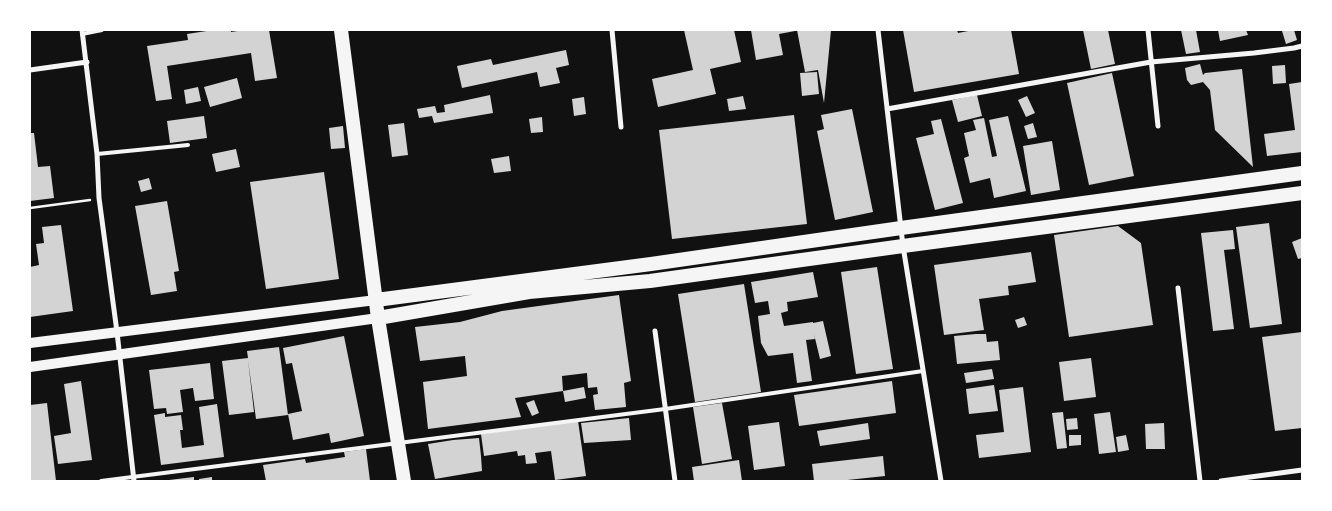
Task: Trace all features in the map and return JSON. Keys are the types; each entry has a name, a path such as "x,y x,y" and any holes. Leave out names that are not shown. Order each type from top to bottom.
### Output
{"highway":[{"path":"341,30 378,318 404,481"},
{"path":"376,300 1302,174"},
{"path":"378,318 529,292 650,282 1302,193"}],"main road":[{"path":"30,343 376,300"},
{"path":"30,367 378,318"}],"street":[{"path":"612,30 621,127"},
{"path":"878,30 903,246 942,481"},
{"path":"1148,30 1158,126"},
{"path":"82,32 97,154 99,198 134,479"},
{"path":"887,109 1151,62 1254,53 1302,46"},
{"path":"30,70 86,62"},
{"path":"1178,288 1200,481"},
{"path":"655,330 675,481"},
{"path":"1221,481 1302,470"}],"lane":[{"path":"82,32 102,30"},
{"path":"97,154 188,145"},
{"path":"101,481 134,479 665,408 923,371"}],"path":[{"path":"30,208 99,198"}],"building":[{"path":"213,30 231,30 231,32 269,30 277,78 255,81 251,53 167,66 172,99 156,101 147,46 188,40 187,34"},
{"path":"684,30 734,30 741,62 710,69 716,94 658,107 652,79 693,70"},
{"path":"751,30 795,31 779,34 783,55 756,60"},
{"path":"797,30 831,30 824,103 818,70 805,72"},
{"path":"903,30 957,30 958,33 973,30 1011,30 1019,74 914,92"},
{"path":"1083,30 1108,30 1115,64 1091,69"},
{"path":"1181,30 1196,30 1200,52 1186,54"},
{"path":"1218,30 1246,30 1248,35 1220,41"},
{"path":"1294,30 1297,40 1286,44 1282,31"},
{"path":"566,50 569,65 556,68 560,83 540,87 537,72 462,88 457,66 491,59 493,65"},
{"path":"1200,64 1203,75 1205,73 1242,69 1253,167 1215,130 1210,90 1203,82 1191,85 1187,80 1185,68"},
{"path":"1285,65 1286,83 1273,84 1272,66"},
{"path":"817,72 819,94 802,96 800,73"},
{"path":"1112,73 1134,176 1089,185 1067,83"},
{"path":"237,78 242,98 210,107 204,87"},
{"path":"1302,82 1302,152 1267,156 1264,134 1295,130 1289,84"},
{"path":"198,87 201,101 186,104 184,90"},
{"path":"490,95 493,113 434,123 432,116 419,118 417,109 435,106 437,113 445,112 444,105"},
{"path":"977,95 982,116 958,122 952,100"},
{"path":"743,96 746,109 729,111 727,99"},
{"path":"1027,96 1035,113 1026,117 1018,100"},
{"path":"584,97 586,114 574,116 572,99"},
{"path":"852,109 873,212 835,220 817,131 824,129 821,115"},
{"path":"794,115 807,224 672,239 659,130"},
{"path":"204,116 207,138 170,143 167,121"},
{"path":"1008,116 1026,191 994,198 990,178 970,183 964,158 969,156 964,133 976,130 973,120 984,118 992,157 997,156 989,120"},
{"path":"542,117 543,132 531,133 529,119"},
{"path":"941,119 963,203 935,210 916,138 934,134 931,121"},
{"path":"404,123 408,155 392,157 388,125"},
{"path":"1033,123 1037,137 1028,139 1024,126"},
{"path":"343,126 345,148 331,149 329,128"},
{"path":"30,133 34,133 38,167 50,166 54,198 30,201"},
{"path":"1052,141 1060,190 1031,195 1023,146"},
{"path":"236,149 240,167 216,172 212,154"},
{"path":"509,156 511,171 494,173 491,159"},
{"path":"324,172 339,279 266,289 250,182"},
{"path":"149,178 152,189 141,192 138,181"},
{"path":"167,201 179,271 174,272 177,291 151,295 135,206"},
{"path":"1269,223 1282,324 1250,328 1236,227"},
{"path":"61,225 73,311 30,317 30,267 39,265 36,244 44,243 42,227"},
{"path":"1118,226 1141,243 1153,325 1069,337 1054,235"},
{"path":"1233,230 1235,249 1224,250 1234,329 1213,331 1201,233"},
{"path":"1302,238 1302,258 1298,259 1292,242"},
{"path":"1031,252 1036,282 1008,286 1009,295 979,299 984,330 944,335 934,265"},
{"path":"877,267 893,369 856,374 841,272"},
{"path":"813,272 818,297 787,302 788,311 781,313 784,326 823,321 831,356 820,359 814,334 815,339 806,340 812,381 797,383 793,353 768,356 761,343 758,316 770,314 768,301 755,303 751,282"},
{"path":"744,284 761,392 695,402 678,294"},
{"path":"619,295 631,381 624,383 626,407 595,410 593,395 598,394 597,387 588,388 587,373 562,376 563,391 515,398 521,417 428,429 423,382 467,376 465,356 420,361 415,327 460,322 502,311"},
{"path":"1024,317 1027,325 1018,328 1015,320"},
{"path":"1302,332 1302,428 1275,431 1262,337"},
{"path":"986,334 987,342 998,341 1000,360 957,364 954,336"},
{"path":"344,336 364,436 331,443 329,433 293,440 288,414 302,411 292,363 286,364 283,348"},
{"path":"279,347 288,415 256,419 248,360 254,412 229,415 222,361 248,358 247,351"},
{"path":"1091,358 1096,397 1064,401 1059,362"},
{"path":"210,363 214,399 195,401 193,388 180,390 183,412 167,414 166,408 154,409 149,370"},
{"path":"992,369 994,379 966,383 964,373"},
{"path":"81,381 92,460 58,464 54,436 71,433 64,384"},
{"path":"892,381 896,413 799,426 794,395"},
{"path":"994,385 998,411 969,414 966,389"},
{"path":"584,387 586,398 565,402 563,391"},
{"path":"1023,387 1031,452 979,458 976,435 1004,432 999,390"},
{"path":"534,400 539,413 532,416 526,403"},
{"path":"47,403 56,481 30,481 30,405"},
{"path":"722,403 732,459 702,464 693,407"},
{"path":"217,404 224,457 161,465 154,415 165,413 165,417 181,415 183,430 180,430 182,448 204,445 199,407"},
{"path":"1063,412 1067,448 1057,449 1052,413"},
{"path":"1110,412 1116,452 1099,454 1094,414"},
{"path":"629,418 631,440 584,443 581,423"},
{"path":"1077,418 1078,429 1067,430 1066,419"},
{"path":"578,421 586,476 555,480 551,451 535,453 537,463 526,464 525,455 518,456 517,451 484,456 481,434"},
{"path":"779,422 785,466 754,470 748,426"},
{"path":"868,423 870,439 820,446 817,431"},
{"path":"1164,423 1165,449 1146,449 1145,424"},
{"path":"1069,435 1081,435 1081,445 1069,446"},
{"path":"1126,435 1129,450 1118,452 1116,437"},
{"path":"479,438 482,471 435,479 428,444"},
{"path":"366,449 370,481 266,481 263,465 305,459 306,463 345,457 344,452"},
{"path":"883,456 885,476 838,481 814,481 812,464"},
{"path":"739,460 742,481 694,481 692,467"},
{"path":"194,477 194,481 169,481 169,480"},
{"path":"212,477 212,481 199,481 199,479"}]}
